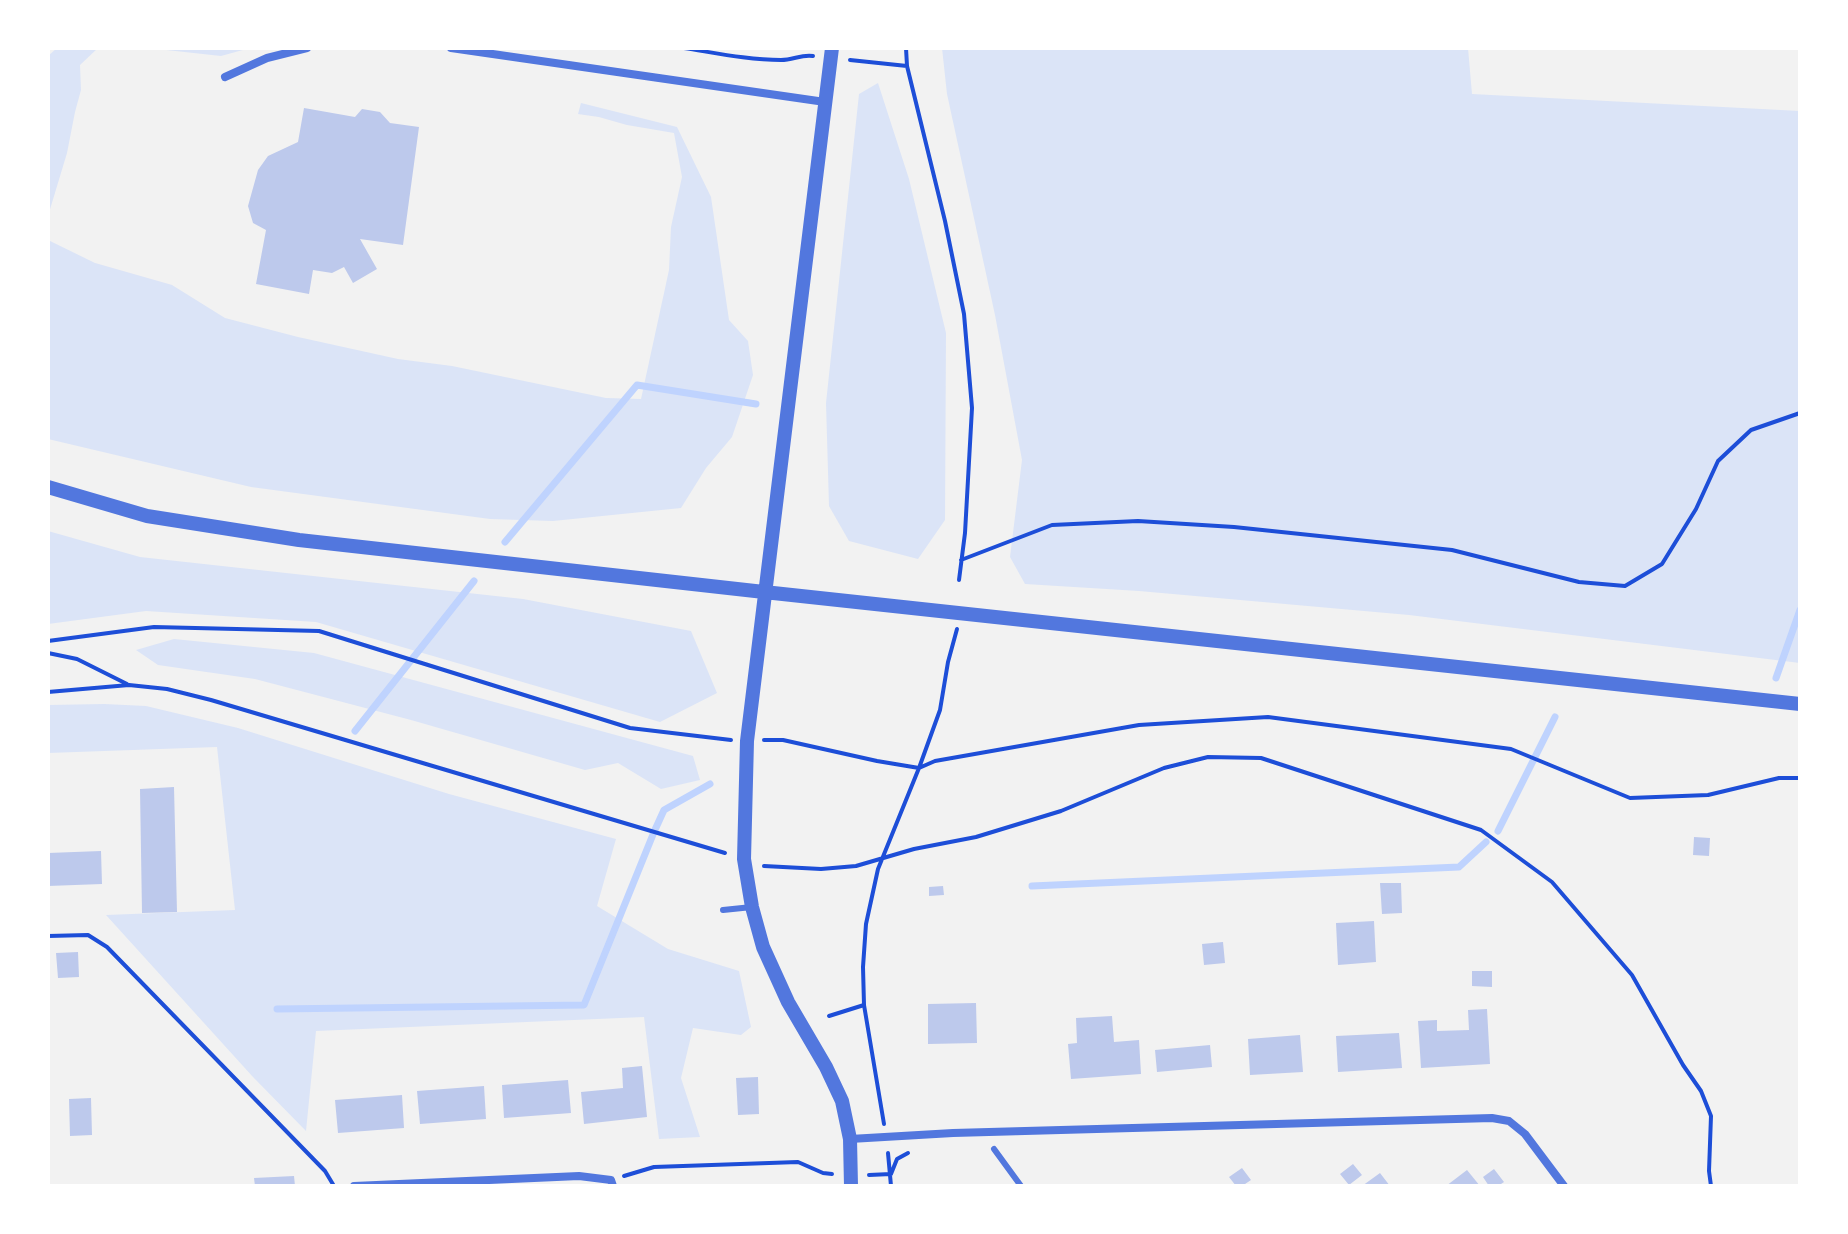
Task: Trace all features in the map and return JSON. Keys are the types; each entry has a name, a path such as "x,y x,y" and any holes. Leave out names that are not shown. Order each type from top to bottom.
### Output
{"street":[{"path":"225,77 267,58 307,48"},
{"path":"451,48 825,102"},
{"path":"534,59 535,48"},
{"path":"831,53 747,741 744,859 763,947 788,1002 842,1101 850,1139 851,1181"},
{"path":"48,487 147,516 299,540 1800,704"},
{"path":"850,1139 985,1132 1492,1118 1509,1121 1525,1134 1564,1186"},
{"path":"354,1186 579,1176 612,1183"}],"lane":[{"path":"723,910 752,907"},
{"path":"994,1149 1021,1186"}],"path":[{"path":"684,48 747,58 785,60 807,54 831,53 907,66"},
{"path":"906,48 907,66 964,314 972,408 965,533 959,580"},
{"path":"961,560 1052,525 1138,521 1234,527 1452,550 1579,582 1625,586 1662,564 1696,509 1718,461 1751,430 1800,413"},
{"path":"48,641 154,627 319,631 630,728 720,740 783,740 919,768 935,761 1139,725 1268,717 1511,749 1630,798 1708,795 1779,778 1800,778"},
{"path":"891,1186 864,1005 866,924 878,869 940,710 957,629"},
{"path":"48,653 77,659 129,685"},
{"path":"48,692 129,685 167,689 767,867 821,869 856,866 914,849 976,837 1061,811 1164,768 1208,757 1261,758 1481,830 1552,882 1632,975 1701,1091 1711,1116 1711,1186"},
{"path":"48,936 88,935 107,947 325,1171 334,1186"},
{"path":"829,1016 864,1005"},
{"path":"612,1183 654,1167 798,1162 851,1181 891,1174"}],"shaded area":[{"path":"57,48 98,48 80,65 81,90 67,153 48,216 48,56"},
{"path":"148,48 250,48 221,56"},
{"path":"942,48 1468,48 1472,94 1800,111 1800,663 1409,615 1025,584 1010,557 1022,460 995,315 947,94"},
{"path":"878,83 909,179 946,333 945,520 918,559 849,541 829,506 826,403 859,94"},
{"path":"581,103 677,127 711,197 729,320 748,341 753,375 732,437 706,468 681,508 553,521 490,519 251,487 48,439 48,240 95,263 172,285 225,318 398,359 452,366 606,398 641,399 669,270 671,227 682,177 674,133 578,114"},
{"path":"48,531 140,557 523,599 691,631 717,693 660,722 316,622 146,611 48,624"},
{"path":"174,639 314,653 693,756 700,780 661,789 618,763 585,770 255,679 158,665 136,650"},
{"path":"48,705 146,706 238,728 449,794 616,839 597,906 668,949 739,971 751,1027 741,1035 693,1028 681,1078 700,1137 659,1139 644,1017 316,1031 306,1131 106,915 235,910 217,747 48,753"}],"building":[{"path":"304,108 355,117 362,109 380,112 390,123 419,127 403,245 360,239 377,269 353,283 344,267 332,273 313,270 309,294 256,284 266,230 253,223 248,206 258,170 268,156 298,142"},
{"path":"174,787 177,912 142,913 140,789"},
{"path":"1694,837 1710,838 1709,856 1693,855"},
{"path":"101,851 102,884 48,886 48,853"},
{"path":"1380,883 1401,883 1402,913 1382,914"},
{"path":"943,886 944,895 929,896 929,887"},
{"path":"1374,921 1376,962 1338,965 1336,923"},
{"path":"1223,942 1225,963 1204,965 1202,944"},
{"path":"78,952 79,977 58,978 56,953"},
{"path":"1472,971 1492,971 1492,987 1472,986"},
{"path":"976,1003 977,1043 928,1044 928,1004"},
{"path":"1487,1009 1490,1064 1421,1068 1418,1021 1437,1020 1437,1031 1469,1030 1468,1010"},
{"path":"1112,1016 1114,1042 1139,1040 1141,1074 1071,1079 1068,1044 1077,1043 1076,1018"},
{"path":"1399,1033 1402,1068 1338,1072 1336,1036"},
{"path":"1300,1035 1303,1072 1250,1075 1248,1039"},
{"path":"1210,1045 1212,1067 1157,1072 1155,1050"},
{"path":"642,1066 647,1117 584,1124 581,1092 623,1088 622,1068"},
{"path":"758,1077 759,1114 738,1115 736,1078"},
{"path":"568,1080 571,1113 504,1118 502,1085"},
{"path":"484,1086 486,1119 420,1124 417,1091"},
{"path":"402,1095 404,1128 338,1133 335,1100"},
{"path":"91,1098 92,1135 70,1136 69,1099"},
{"path":"1353,1164 1362,1175 1349,1185 1340,1174"},
{"path":"1242,1168 1251,1180 1236,1186 1229,1177"},
{"path":"1494,1169 1504,1182 1489,1186 1483,1177"},
{"path":"1467,1170 1480,1186 1446,1186"},
{"path":"1380,1173 1390,1186 1362,1186"},
{"path":"294,1176 295,1186 255,1186 254,1178"}],"waterway":[{"path":"505,542 637,385 756,404"},
{"path":"355,731 474,581"},
{"path":"1776,678 1800,610"},
{"path":"1498,831 1555,717"},
{"path":"277,1009 584,1005 664,810 710,784"},
{"path":"1032,886 1459,867 1486,842"}]}
